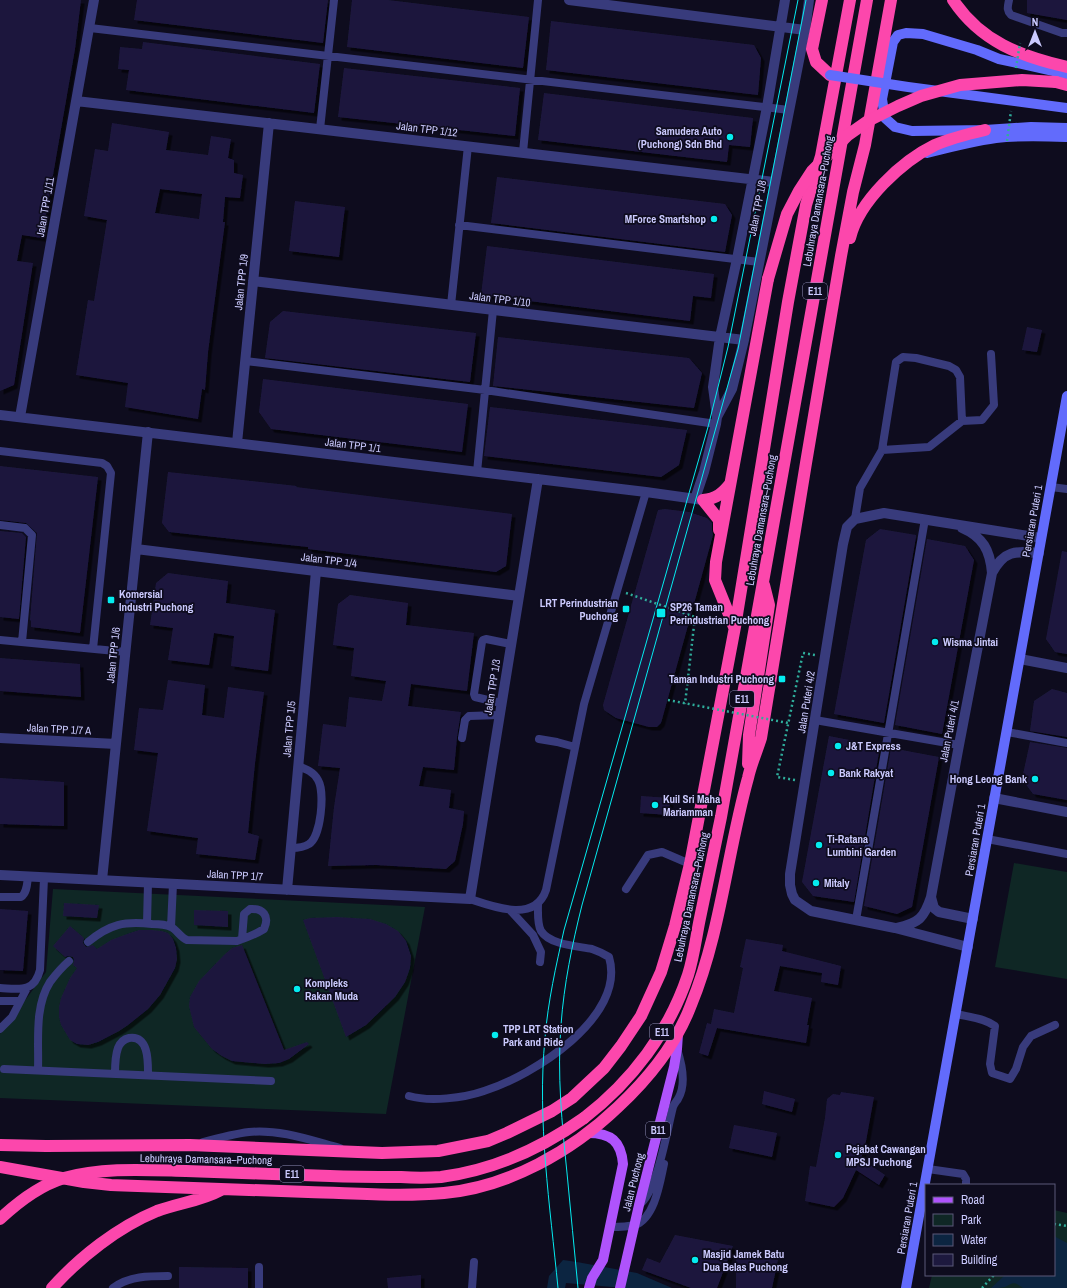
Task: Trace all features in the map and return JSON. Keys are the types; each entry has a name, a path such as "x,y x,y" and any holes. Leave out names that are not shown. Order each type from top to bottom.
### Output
{"highway":[{"path":"822,0 812,49 816,62 830,75"},
{"name":"Lebuhraya Damansara–Puchong","path":"0,1145 190,1145 382,1153 438,1151 488,1141 552,1111 572,1098 604,1068 641,1016 661,972 675,926 690,864 735,627 804,213 821,156 850,0"},
{"name":"Lebuhraya Damansara–Puchong","path":"0,1219 18,1204 48,1185 63,1179 95,1172 162,1170 418,1178 440,1177 486,1167 514,1157 543,1144 584,1118 614,1092 646,1056 670,1016 688,974 696,943 763,582 867,0"},
{"path":"748,778 761,738 841,256 853,192 865,145 891,0"},
{"path":"953,0 971,22 990,39 1007,48 1038,60 1067,67"},
{"path":"735,627 715,580 719,543 768,279 787,214 799,191 812,171 848,135 868,121 921,96 960,85 1022,80 1067,85"},
{"path":"841,256 850,241 853,228 881,185 919,155 934,146 954,138 985,130"},
{"path":"699,500 709,500 722,494 730,483"},
{"path":"699,500 719,520 719,543"},
{"name":"E11","path":"0,1167 68,1180 111,1185 223,1190 424,1194 447,1192 487,1184 525,1171 562,1151 588,1134 614,1112 660,1063 678,1034 691,1008 710,950 748,778 749,735 769,605 763,582"},
{"path":"52,1288 63,1275 90,1252 107,1239 141,1219 169,1208 209,1197 223,1190"}],"main road":[{"name":"Jalan Puchong","path":"620,1288 634,1225 674,1067 678,1034"},
{"name":"Jalan Puchong","path":"588,1134 604,1134 611,1137 621,1150 623,1164 602,1264 592,1278 589,1288"}],"street":[{"name":"Jalan TPP 1/11","path":"20,417 94,0"},
{"path":"569,0 607,2 804,30"},
{"name":"Jalan TPP 1/8","path":"717,420 713,387 720,337 767,108 785,0"},
{"name":"Jalan TPP 1/8","path":"699,500 704,472 717,420 732,389 744,340 809,0"},
{"path":"1067,74 999,59 977,50 923,34 906,33 898,35 894,42 882,99 885,118 895,127 912,131 985,130 1030,127 1067,128"},
{"path":"830,75 1067,108"},
{"name":"Jalan TPP 1/12","path":"76,101 774,182"},
{"name":"Jalan TPP 1/9","path":"237,443 269,123"},
{"path":"919,155 968,143 997,138 1031,136 1067,137"},
{"name":"Jalan TPP 1/10","path":"253,282 744,340"},
{"name":"Persiaran Puteri 1","path":"925,1184 1067,396"},
{"name":"Jalan TPP 1/1","path":"0,415 646,492 699,500"},
{"name":"Jalan TPP 1/6","path":"102,880 148,432"},
{"name":"Jalan TPP 1/3","path":"470,899 538,479"},
{"path":"855,520 884,513 1041,538"},
{"name":"Jalan Puteri 4/2","path":"855,520 847,527 843,544 790,874 792,894 795,900 811,911 895,928 968,946"},
{"path":"955,524 968,531 983,543 991,561 992,573"},
{"name":"Jalan TPP 1/4","path":"136,548 519,596"},
{"name":"Jalan Puteri 4/1","path":"895,928 914,923 922,918 927,911 931,897 992,573 998,562 1011,553 1039,553"},
{"name":"Jalan TPP 1/5","path":"287,890 316,571"},
{"path":"1020,659 1067,668"},
{"name":"Jalan TPP 1/7 A","path":"0,738 116,744"},
{"path":"994,798 1067,812"},
{"name":"Jalan TPP 1/7","path":"0,875 470,899"},
{"path":"931,897 934,908 939,912 973,919"},
{"name":"Persiaran Puteri 1","path":"906,1288 925,1185"}],"lane":[{"path":"320,129 334,0"},
{"path":"523,152 538,0"},
{"path":"1009,0 1007,9 1011,15 1062,33 1067,33"},
{"path":"90,28 789,110"},
{"path":"451,305 468,146"},
{"path":"459,226 759,262"},
{"path":"477,472 492,310"},
{"path":"882,450 929,447 962,421 982,420 994,405 991,354"},
{"path":"855,520 860,488 882,450 896,362 903,357 916,358 949,366 956,370 960,377 962,421"},
{"path":"245,361 717,420"},
{"path":"0,451 102,463 107,466 111,473 94,649"},
{"path":"1051,486 1067,489"},
{"path":"470,899 492,907 510,910 525,910 538,903 543,898 546,890 584,704 646,492"},
{"path":"856,920 925,520"},
{"path":"0,525 26,528 32,534 22,642"},
{"path":"501,703 476,698 474,694 482,642 486,639 511,644"},
{"path":"0,640 126,652"},
{"path":"462,738 466,717 499,715"},
{"path":"815,720 959,744"},
{"path":"1006,732 1067,743"},
{"path":"539,739 575,747"},
{"path":"290,848 310,844 318,828 321,810 319,780 311,772 298,766"},
{"path":"987,839 1067,854"},
{"path":"626,889 648,855 662,852 690,864"},
{"path":"0,896 20,897 23,895 28,877"},
{"path":"0,988 27,988 33,985 38,978 40,970 44,878"},
{"path":"147,923 148,883"},
{"path":"171,927 173,884"},
{"path":"409,1096 418,1099 455,1098 485,1091 515,1078 530,1071 572,1041 597,1014 605,1000 610,981 612,965 609,957 592,949 550,940 541,930 538,917 538,903"},
{"path":"510,910 533,935 541,952 540,962"},
{"path":"88,942 109,927 128,923 147,923 171,927 187,940 231,941 242,939"},
{"path":"38,1070 39,1017 42,998 50,982 69,961"},
{"path":"0,1029 12,1017 27,988"},
{"path":"0,1001 20,1002"},
{"path":"956,1014 989,1022 995,1026 990,1064 992,1072 1010,1079 1016,1069 1022,1047 1031,1036 1055,1025"},
{"path":"115,1074 117,1050 121,1042 133,1038 139,1039 146,1050 148,1057 148,1075"},
{"path":"610,1227 634,1225 642,1221 652,1207 660,1183 678,1108 678,1099 683,1079 681,1060 677,1049"},
{"path":"4,1069 271,1081"},
{"path":"639,1205 644,1202 650,1191 673,1107 678,1099"},
{"path":"928,1169 963,1174 966,1179 966,1184"},
{"path":"472,1288 474,1262"},
{"path":"259,1267 259,1288"},
{"path":"113,1288 118,1284 142,1276 168,1276"}],"path":[{"path":"617,590 695,617 685,704"},
{"path":"803,653 777,777 805,783"},
{"path":"668,700 788,723"},
{"path":"1055,1224 1067,1226"},
{"path":"982,1288 993,1276"}],"green space":[{"path":"1014,863 1067,872 1067,979 995,967"},
{"path":"53,889 425,907 386,1114 0,1098 0,1034 46,972"},
{"path":"1055,1210 1067,1213 1067,1288 929,1288 932,1276 1055,1276"}],"water":[{"path":"1055,1237 1067,1243 1067,1288 1023,1288 1014,1283 1003,1287 991,1288 1004,1276 1055,1276"},
{"path":"563,1260 637,1273 672,1288 624,1288 566,1283 565,1288 547,1288 549,1276"}],"building":[{"path":"0,0 81,0 75,49 42,238 22,235 17,261 33,263 14,385 0,391"},
{"path":"137,0 328,0 323,43 134,20"},
{"path":"352,0 388,0 529,17 523,68 347,47"},
{"path":"1027,0 1067,0 1067,20 1027,13"},
{"path":"551,21 754,45 761,58 758,95 546,70"},
{"path":"143,42 320,64 314,113 126,90 129,70 118,69 120,47 142,49"},
{"path":"344,68 520,88 515,136 338,117"},
{"path":"544,93 753,118 750,147 729,145 727,162 538,140"},
{"path":"112,123 169,132 166,150 208,155 211,136 231,139 228,158 234,160 234,173 243,175 240,198 225,197 223,222 225,222 208,352 205,390 202,389 198,419 125,407 128,383 76,375 88,300 94,301 107,220 84,216 95,149 108,151","holes":["160,189 202,194 199,219 155,213"]},
{"path":"497,177 725,204 732,215 725,252 491,223"},
{"path":"295,201 345,207 339,257 289,251"},
{"path":"487,246 714,274 711,298 693,296 690,321 481,295"},
{"path":"283,311 476,333 470,382 265,358 270,322"},
{"path":"1027,327 1042,330 1037,352 1022,350"},
{"path":"498,337 689,358 702,373 694,408 493,386"},
{"path":"263,379 468,404 462,452 271,429 259,412"},
{"path":"490,407 687,430 679,465 661,477 484,456"},
{"path":"0,466 98,477 80,633 31,627 30,620 37,533 26,523 0,520"},
{"path":"168,472 297,486 296,487 512,514 506,566 496,572 308,549 308,547 169,532 162,523"},
{"name":"SP26 Taman Perindustrian Puchong","path":"665,509 689,512 707,518 712,523 713,535 661,723 657,727 649,727 616,718 604,710 603,705 658,510"},
{"path":"880,529 916,535 884,723 834,714 866,540"},
{"path":"0,531 22,533 26,537 19,619 0,617"},
{"name":"Wisma Jintai","path":"927,539 965,546 974,560 942,734 895,725"},
{"path":"1062,551 1067,552 1067,654 1055,652 1046,639"},
{"path":"168,573 228,581 226,603 275,610 268,671 231,666 234,636 214,633 209,665 168,660 173,628 150,625 156,583"},
{"path":"350,595 408,603 406,625 474,633 467,691 411,684 408,706 461,712 454,770 423,767 419,786 451,790 449,808 464,811 463,824 455,861 446,869 376,865 328,866 334,807 340,768 318,766 323,724 346,727 349,697 382,701 386,681 351,676 354,648 333,645 338,604"},
{"path":"0,658 80,664 81,697 0,691"},
{"path":"168,680 205,685 202,715 224,718 228,687 264,692 248,833 259,836 255,860 196,854 198,838 147,831 158,753 134,750 139,708 163,710"},
{"path":"1052,689 1067,693 1067,737 1030,731 1034,701"},
{"path":"829,736 880,746 854,902 813,896 802,882"},
{"path":"1030,742 1067,748 1067,800 1033,794 1022,779"},
{"path":"891,748 939,757 912,907 897,914 864,906"},
{"path":"0,778 64,782 64,826 0,824"},
{"name":"Kuil Sri Maha Mariamman","path":"641,796 670,798 669,815 640,813"},
{"path":"64,903 99,905 97,918 63,916"},
{"path":"0,909 28,911 23,971 0,970"},
{"path":"194,910 228,911 228,927 194,925"},
{"path":"337,917 370,919 386,924 398,931 406,941 411,956 410,968 405,982 395,997 366,1025 346,1037 303,920 310,918"},
{"path":"70,926 84,938 83,943 86,947 93,945 97,949 111,940 127,934 139,930 152,930 168,933 173,939 176,948 177,959 175,968 160,995 148,1009 119,1031 98,1042 88,1045 77,1044 70,1040 61,1025 59,1017 61,998 70,978 77,968 73,965 73,957 65,957 53,946"},
{"path":"746,939 783,945 782,951 841,966 838,985 821,982 822,973 780,966 774,991 812,998 807,1025 809,1025 806,1043 717,1028 708,1056 699,1053 707,1023 711,1024 714,1009 734,1013 743,968 740,967"},
{"path":"242,945 284,1050 307,1042 309,1044 289,1059 279,1063 265,1064 232,1061 212,1049 194,1027 189,1006 190,997 199,981 232,948"},
{"path":"764,1091 795,1099 792,1112 762,1104"},
{"path":"841,1092 874,1097 861,1159 885,1175 879,1185 856,1170 843,1198 834,1207 805,1201 810,1166 816,1167 827,1099 833,1094 840,1095"},
{"path":"734,1125 777,1133 772,1157 729,1148"},
{"name":"Masjid Jamek Batu Dua Belas Puchong","path":"675,1235 733,1246 717,1288 691,1288 642,1270 647,1258 660,1263"},
{"path":"736,1251 778,1260 772,1288 736,1288"},
{"path":"179,1267 248,1268 248,1288 179,1288"},
{"path":"421,1275 421,1288 388,1288 387,1278"}],"tram line":[{"path":"558,1288 543,1132 543,1069 545,1038 553,984 564,930 708,427 728,347 798,0"},
{"path":"578,1288 563,1136 560,1080 561,1025 569,965 582,905 738,349 806,0"}],"place":[{"name":"Samudera Auto (Puchong) Sdn Bhd","path":"730,137"},
{"name":"MForce Smartshop","path":"714,219"},
{"name":"Komersial Industri Puchong","path":"111,600"},
{"name":"LRT Perindustrian Puchong","path":"626,609"},
{"name":"SP26 Taman Perindustrian Puchong","path":"661,613"},
{"name":"Wisma Jintai","path":"935,642"},
{"name":"Taman Industri Puchong","path":"782,679"},
{"name":"J&T Express","path":"838,746"},
{"name":"Bank Rakyat","path":"831,773"},
{"name":"Hong Leong Bank","path":"1035,779"},
{"name":"Kuil Sri Maha Mariamman","path":"655,805"},
{"name":"Ti-Ratana Lumbini Garden","path":"819,845"},
{"name":"Mitaly","path":"816,883"},
{"name":"Kompleks Rakan Muda","path":"297,989"},
{"name":"TPP LRT Station Park and Ride","path":"495,1035"},
{"name":"Pejabat Cawangan MPSJ Puchong","path":"838,1155"},
{"name":"Masjid Jamek Batu Dua Belas Puchong","path":"695,1260"}]}
